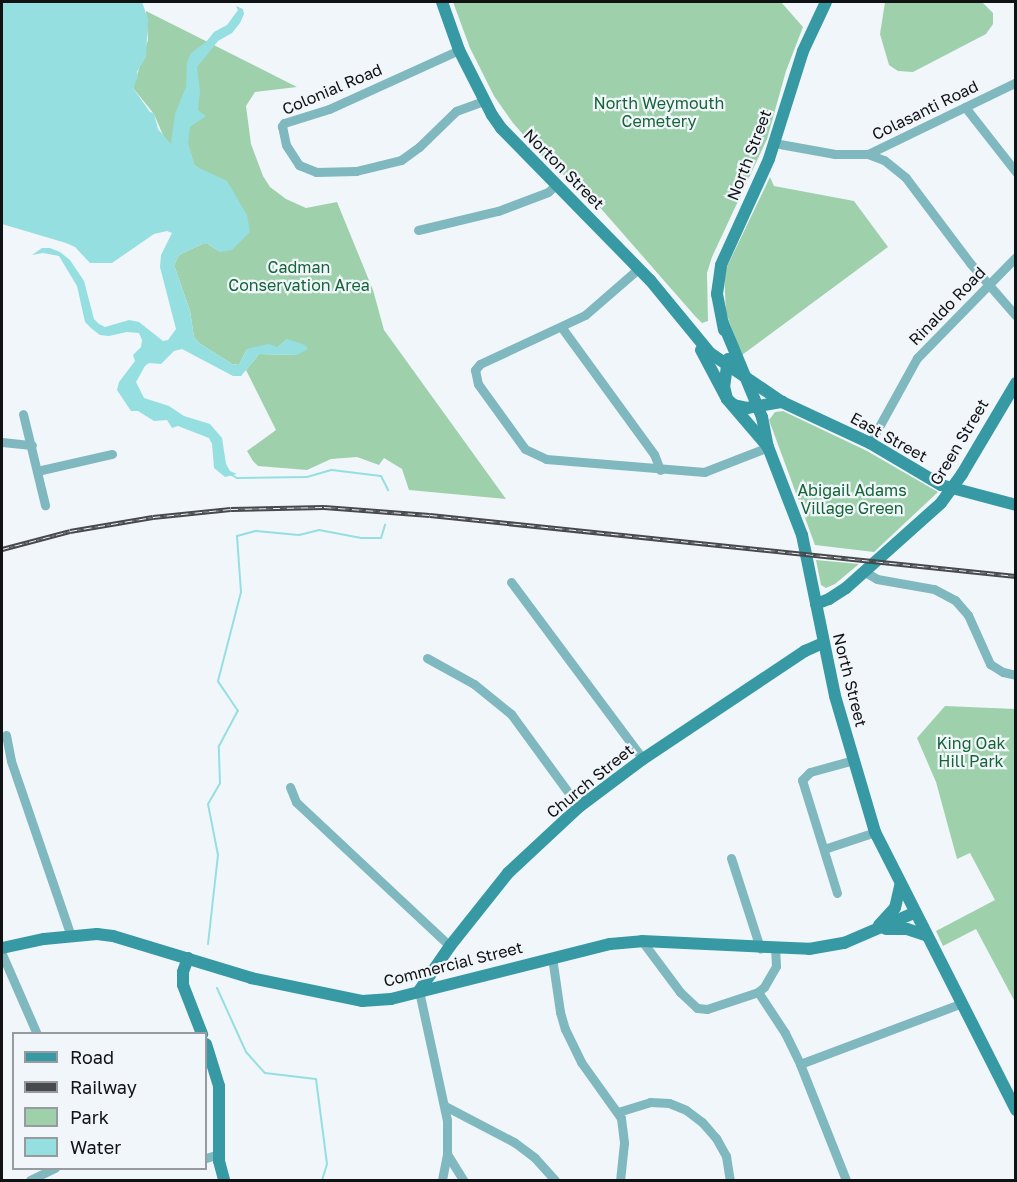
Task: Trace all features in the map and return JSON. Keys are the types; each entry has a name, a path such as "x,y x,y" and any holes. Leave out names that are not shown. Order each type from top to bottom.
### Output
{"street":[{"name":"Norton Street","path":"442,2 459,50 484,101 513,142 557,184 668,302 695,338 727,399"},
{"name":"North Street","path":"768,447 727,399 724,386 727,347 717,294 721,265 774,143 803,51 826,2"},
{"name":"Colonial Road","path":"459,50 329,109 284,123 282,126 286,145 299,165 316,172 356,171 401,160 419,147 456,111 484,101"},
{"name":"Colasanti Road","path":"774,143 835,154 868,154 1016,82"},
{"path":"965,107 1016,172"},
{"path":"868,154 884,160 906,178 988,284 1016,316"},
{"path":"418,230 498,211 544,194 557,184"},
{"name":"Rinaldo Road","path":"870,442 917,358 1016,257"},
{"path":"639,269 585,315 562,328 480,364 475,370 478,384 525,449 537,457 660,470 704,472 768,447"},
{"name":"North Street","path":"723,323 757,406 768,447 802,535 823,643 875,832 915,915"},
{"path":"562,328 654,454 660,470"},
{"name":"Norton Street","path":"695,338 727,366 745,376"},
{"name":"East Street","path":"745,376 782,402 870,442 950,489 1016,505"},
{"name":"Green Street","path":"816,604 836,595 865,572 941,503 962,474 1016,383"},
{"path":"727,399 738,407 782,402"},
{"path":"23,414 45,505"},
{"path":"2,442 32,445"},
{"path":"38,471 112,454"},
{"path":"865,572 877,579 934,589 955,600 971,620 990,664 1014,674"},
{"path":"511,582 643,759"},
{"name":"Church Street","path":"419,991 450,946 508,873 579,807 643,759 805,651 823,643"},
{"path":"427,658 474,684 511,714 579,807"},
{"path":"6,735 11,761 71,936"},
{"path":"837,893 802,780 810,772 854,760"},
{"path":"290,787 296,802 450,946"},
{"path":"824,849 875,832"},
{"path":"731,858 760,948"},
{"path":"877,929 895,908 900,886"},
{"path":"915,915 1016,1110"},
{"name":"Commercial Street","path":"2,948 71,936 113,936 262,981 362,1001 392,999 610,944 642,941 809,949 844,943 915,915"},
{"path":"877,929 907,929 926,935"},
{"path":"642,941 680,992 697,1008 707,1009 758,992 772,976 776,966 775,948"},
{"path":"2,954 36,1032"},
{"path":"552,957 560,1012 565,1029 581,1062 618,1112 624,1143 620,1180"},
{"path":"188,958 183,972 183,985 201,1032"},
{"path":"419,991 445,1106 448,1137 442,1180"},
{"path":"758,992 785,1033 800,1064 846,1180"},
{"path":"800,1064 962,1003"},
{"path":"207,1047 219,1086 219,1154 224,1180"},
{"path":"618,1112 650,1102 669,1103 686,1110 702,1122 716,1138 726,1156 730,1180"},
{"path":"445,1106 514,1142 535,1158 555,1180"},
{"path":"207,1158 219,1154"},
{"path":"447,1154 463,1180"},
{"path":"30,1180 50,1170"}],"green space":[{"name":"North Weymouth Cemetery","path":"453,2 781,2 803,27 786,71 767,139 712,257 707,273 708,321 702,323 695,316 597,204 543,157 513,123 494,96 470,48"},
{"path":"885,2 982,2 993,13 993,24 986,34 913,72 898,71 889,65 880,34"},
{"name":"Cadman Conservation Area","path":"146,11 297,87 255,92 246,106 251,144 263,176 270,187 286,199 306,208 337,202 373,290 384,330 506,499 409,490 402,469 384,458 379,465 357,457 331,459 307,470 258,466 253,461 247,451 276,430 246,370 259,354 297,355 287,339 278,347 247,349 239,365 232,364 199,343 194,337 190,311 174,265 179,255 202,244 208,244 220,252 198,168 165,140 154,114 133,88 148,40"},
{"path":"770,177 774,186 854,201 888,247 742,355 726,313 724,273"},
{"name":"Abigail Adams Village Green","path":"783,411 867,451 938,492 874,552 815,545 769,420 775,412"},
{"name":"Abigail Adams Village Green","path":"816,560 859,564 835,584 826,588 821,585"},
{"name":"King Oak Hill Park","path":"945,706 1015,709 1015,1002 976,929 943,946 936,931 995,900 970,853 957,859 936,782 917,738"}],"water":[{"path":"2,2 142,2 148,19 146,57 137,72 138,77 133,88 150,112 154,113 158,129 171,144 175,114 186,87 187,62 191,53 206,42 214,32 227,25 238,10 236,6 243,9 244,14 240,23 232,33 218,41 197,67 200,91 198,110 206,116 190,127 188,143 195,166 227,181 247,215 250,232 232,250 220,252 208,244 202,244 179,255 174,265 190,311 194,337 199,343 232,364 239,365 247,349 268,344 278,347 287,339 305,345 308,349 297,355 259,354 241,376 233,376 182,349 174,351 161,364 149,363 136,382 144,398 169,406 184,416 210,424 222,438 226,464 230,471 237,474 225,477 214,468 212,444 209,438 178,426 172,428 167,420 154,421 138,411 131,411 117,390 119,382 135,361 133,355 141,347 142,340 139,333 100,335 85,322 77,286 59,256 43,253 32,255 42,248 50,248 70,260 84,281 94,319 99,324 105,327 129,320 139,322 163,341 168,340 176,329 160,267 161,255 172,233 167,231 154,234 112,263 90,263 75,247 66,243 2,224"}],"waterway":[{"path":"230,474 237,478 307,477 332,470 381,476 388,490"},
{"path":"208,944 218,855 208,804 220,783 219,746 238,711 218,681 241,592 237,536 256,531 299,535 319,530 361,538 381,538 385,525"},
{"path":"217,988 246,1052 265,1073 316,1079 327,1164 322,1180"}],"railway":[{"path":"2,549 70,531 153,517 231,509 324,507 430,515 1016,576"}]}
